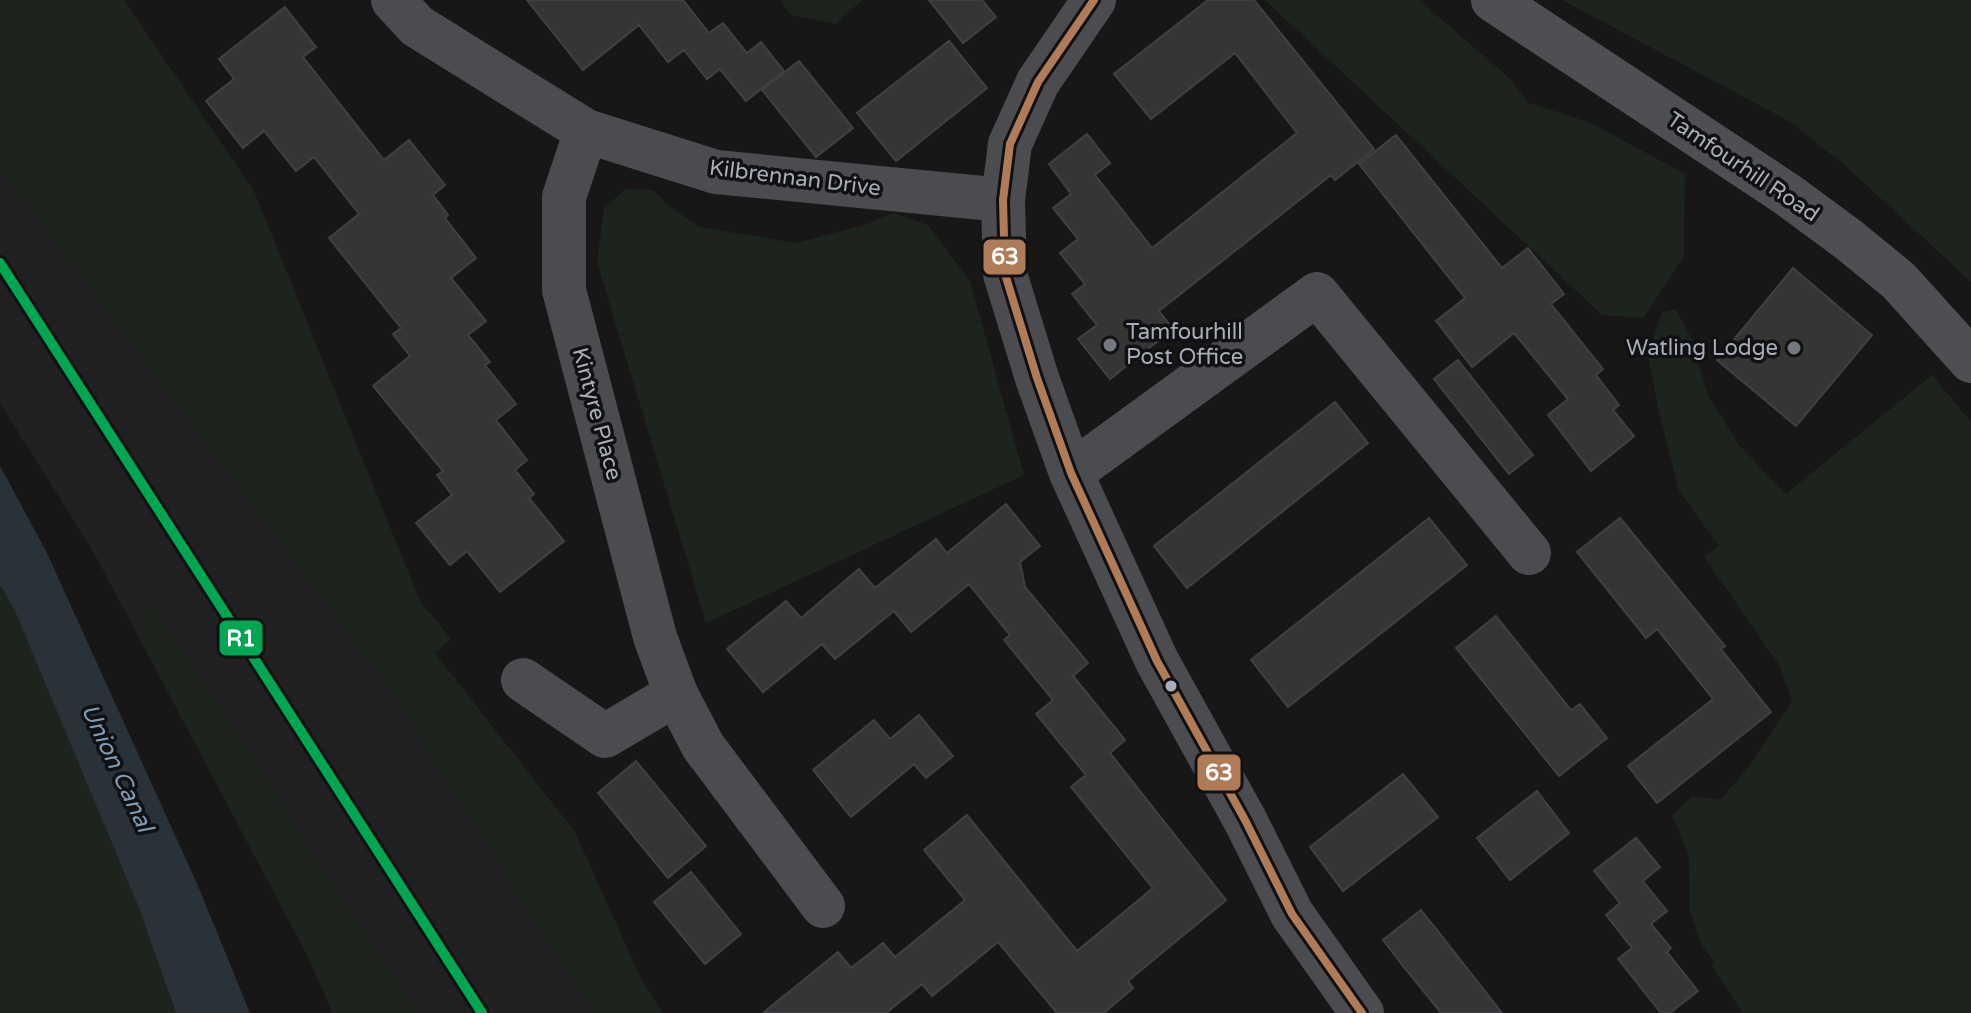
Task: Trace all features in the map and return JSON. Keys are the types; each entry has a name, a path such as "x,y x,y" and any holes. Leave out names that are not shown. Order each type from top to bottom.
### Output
{"main road":[{"name":"Tamfourhill Road","path":"1493,0 1788,195 1849,240 1899,281 1971,361"}],"street":[{"name":"Kilbrennan Drive","path":"393,0 417,26 586,131 716,172 1003,200"},
{"path":"1094,0 1038,82 1010,144 1003,200 1005,274 1071,473 1157,661 1245,820 1292,914 1362,1013"},
{"name":"Kintyre Place","path":"586,131 564,197 564,290 655,637 676,694 703,746 823,906"},
{"path":"1071,473 1317,294 1529,553"},
{"path":"523,680 605,736 676,694"}],"shaded area":[{"path":"0,0 124,0 254,191 420,601 451,639 435,653 575,832 641,979 663,1013 592,1013 385,683 0,169"},
{"path":"780,0 862,0 836,24 791,15"},
{"path":"1265,0 1419,0 1507,76 1529,103 1591,123 1685,174 1684,257 1643,318 1602,315"},
{"path":"1562,0 1971,0 1971,282 1847,167 1789,121"},
{"path":"0,169 385,683 592,1013 333,1013 306,953 94,553 0,403"},
{"path":"626,189 653,190 699,227 796,243 865,225 894,213 928,225 970,281 1024,475 706,623 597,262 604,208"},
{"path":"1676,309 1691,338 1708,395 1739,445 1786,494 1932,375 1971,422 1971,1013 1743,1013 1701,944 1690,911 1689,855 1672,815 1692,797 1721,799 1750,765 1792,701 1780,666 1704,557 1719,546 1679,491 1648,356 1662,312"},
{"path":"0,585 15,611 139,908 176,1013 0,1013"},
{"path":"147,597 419,1013 333,1013 306,953 144,646"}],"water":[{"name":"Union Canal","path":"0,466 46,551 198,886 250,1013 176,1013 139,908 15,611 0,585"}],"building":[{"path":"527,0 683,0 709,33 723,23 747,53 761,42 784,71 746,101 720,69 707,79 684,50 668,62 639,25 583,70"},
{"path":"929,0 982,0 996,17 963,43"},
{"path":"1208,0 1254,0 1374,149 1335,180 1331,175 1159,311 1173,329 1110,379 1078,339 1097,325 1072,294 1085,284 1060,253 1078,239 1053,208 1071,194 1049,164 1087,134 1110,163 1095,175 1152,248 1297,133 1235,53 1151,119 1114,74"},
{"path":"285,7 316,47 303,57 384,160 409,140 445,185 433,195 448,215 445,218 476,258 451,278 486,321 468,335 490,362 485,365 516,404 496,420 527,460 515,470 534,494 529,498 564,541 500,592 467,551 450,565 416,523 452,495 437,475 443,471 373,386 410,356 393,334 401,328 329,238 359,214 314,157 296,171 264,131 243,148 206,101 234,79 219,59"},
{"path":"949,41 987,88 896,161 857,113"},
{"path":"799,61 853,128 816,157 762,90"},
{"path":"1396,135 1502,268 1528,248 1564,294 1551,304 1603,369 1596,375 1619,405 1613,410 1634,436 1591,471 1548,415 1568,399 1514,333 1472,367 1436,321 1465,298 1359,164"},
{"name":"Watling Lodge","path":"1793,268 1872,335 1796,426 1717,360"},
{"path":"1458,360 1533,455 1509,474 1434,379"},
{"path":"1335,402 1368,443 1187,588 1154,546"},
{"path":"1006,504 1040,546 1020,562 1025,587 1088,663 1073,676 1125,740 1110,753 1226,900 1128,981 1133,988 1104,1013 1057,1013 998,942 932,996 922,984 886,1013 763,1013 838,952 851,968 883,943 895,957 965,900 924,850 967,815 1077,951 1153,888 1071,787 1086,775 1036,714 1053,700 1004,640 1010,635 969,584 911,632 894,611 835,659 822,644 763,692 727,649 786,601 801,618 859,569 875,588 936,539 947,553"},
{"path":"1429,518 1467,565 1288,707 1251,660"},
{"path":"1620,518 1725,646 1721,649 1771,712 1657,803 1628,766 1713,699 1657,629 1646,638 1577,552"},
{"path":"1496,616 1571,710 1580,704 1607,738 1559,776 1456,648"},
{"path":"919,715 953,756 926,778 914,764 851,817 813,770 874,720 890,739"},
{"path":"636,761 706,846 668,878 598,793"},
{"path":"1403,774 1438,817 1343,891 1310,847"},
{"path":"1537,791 1569,833 1510,880 1477,838"},
{"path":"1636,838 1660,867 1643,881 1667,911 1651,924 1671,948 1667,952 1698,991 1670,1013 1661,1013 1618,959 1632,948 1606,915 1620,903 1594,871"},
{"path":"691,872 741,934 705,964 654,902"},
{"path":"1421,910 1502,1013 1441,1013 1403,966 1383,940"}],"transit line":[{"name":"63","path":"1094,0 1038,82 1010,144 1003,200 1005,274 1071,473 1157,661 1245,820 1292,914 1362,1013"},
{"name":"R1","path":"0,263 482,1013"}],"place":[{"name":"Tamfourhill Post Office","path":"1110,345"},
{"name":"Watling Lodge","path":"1794,348"}]}
